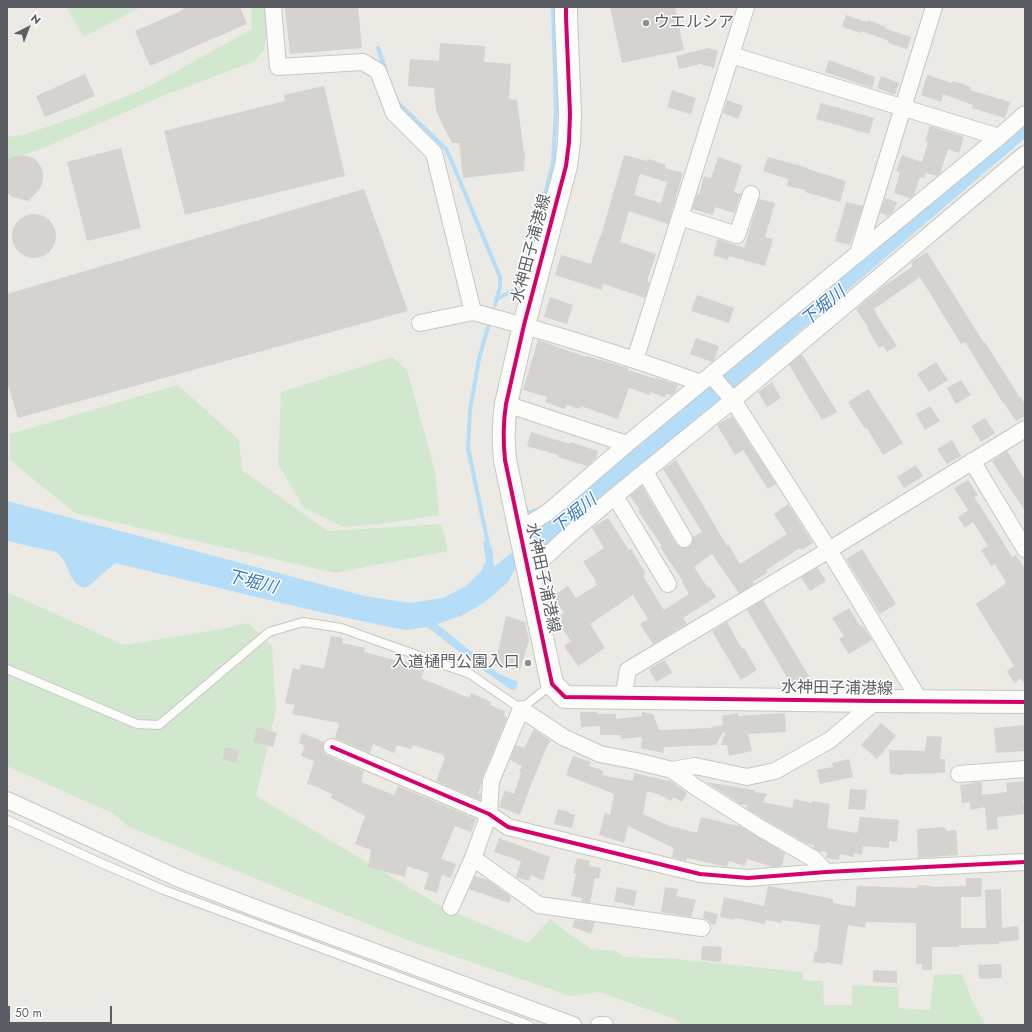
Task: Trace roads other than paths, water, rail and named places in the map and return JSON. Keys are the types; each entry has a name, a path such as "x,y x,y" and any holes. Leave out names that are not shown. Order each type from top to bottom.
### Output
{"main road":[{"name":"水神田子浦港線","path":"566,7 570,114 566,166 524,325 506,404 503,436 505,460 552,684 565,697 1025,702"}],"street":[{"path":"273,7 278,67 363,62 378,72 394,113 434,153 473,312"},
{"path":"635,360 746,7"},
{"path":"858,253 934,7"},
{"path":"731,55 999,137"},
{"path":"520,534 1025,114"},
{"path":"528,570 615,496 733,400 1025,154"},
{"path":"680,217 737,235 751,194"},
{"path":"420,323 473,312 524,325 635,360 706,379 733,400 829,550 920,702"},
{"path":"506,404 627,444"},
{"path":"623,698 628,670 829,550 1025,429"},
{"path":"972,462 1025,549"},
{"path":"645,472 684,538"},
{"path":"615,496 668,584"},
{"path":"672,770 695,766 747,776 775,771 830,740 876,701"},
{"path":"451,907 473,858 489,814 491,780 521,709 564,738 600,754 672,770 697,788 762,829 814,859 826,872"},
{"path":"332,747 489,814 508,827 700,874 748,878 826,872 1025,862"},
{"path":"959,774 1025,769"},
{"path":"7,800 177,878 572,1025"},
{"path":"473,858 540,905 702,928"},
{"path":"599,1025 605,1025"}],"lane":[{"path":"7,669 136,724 159,725 269,632 303,622 341,628 470,674 521,709 552,684"},
{"path":"7,820 164,890 529,1025"}],"water":[{"name":"下堀川","path":"1025,122 1025,138 717,402 513,572 508,582 490,598 461,616 437,624 499,674 518,682 515,690 510,689 483,670 427,627 406,630 394,628 311,610 115,563 89,586 83,588 73,580 61,556 56,552 7,541 7,501 365,596 411,603 443,598 466,586 481,571 486,561 483,540 492,548 494,567"}],"waterway":[{"path":"496,299 521,287 553,163 556,110 553,7"},
{"path":"378,48 386,71"},
{"path":"397,101 446,149 449,155 500,277 500,287 495,305"},
{"path":"488,327 479,359 470,410 468,448 489,549"},
{"path":"526,508 527,513 541,509"}],"place":[{"name":"ウエルシア","path":"646,23"},
{"name":"入道樋門公園入口","path":"528,663"}]}
